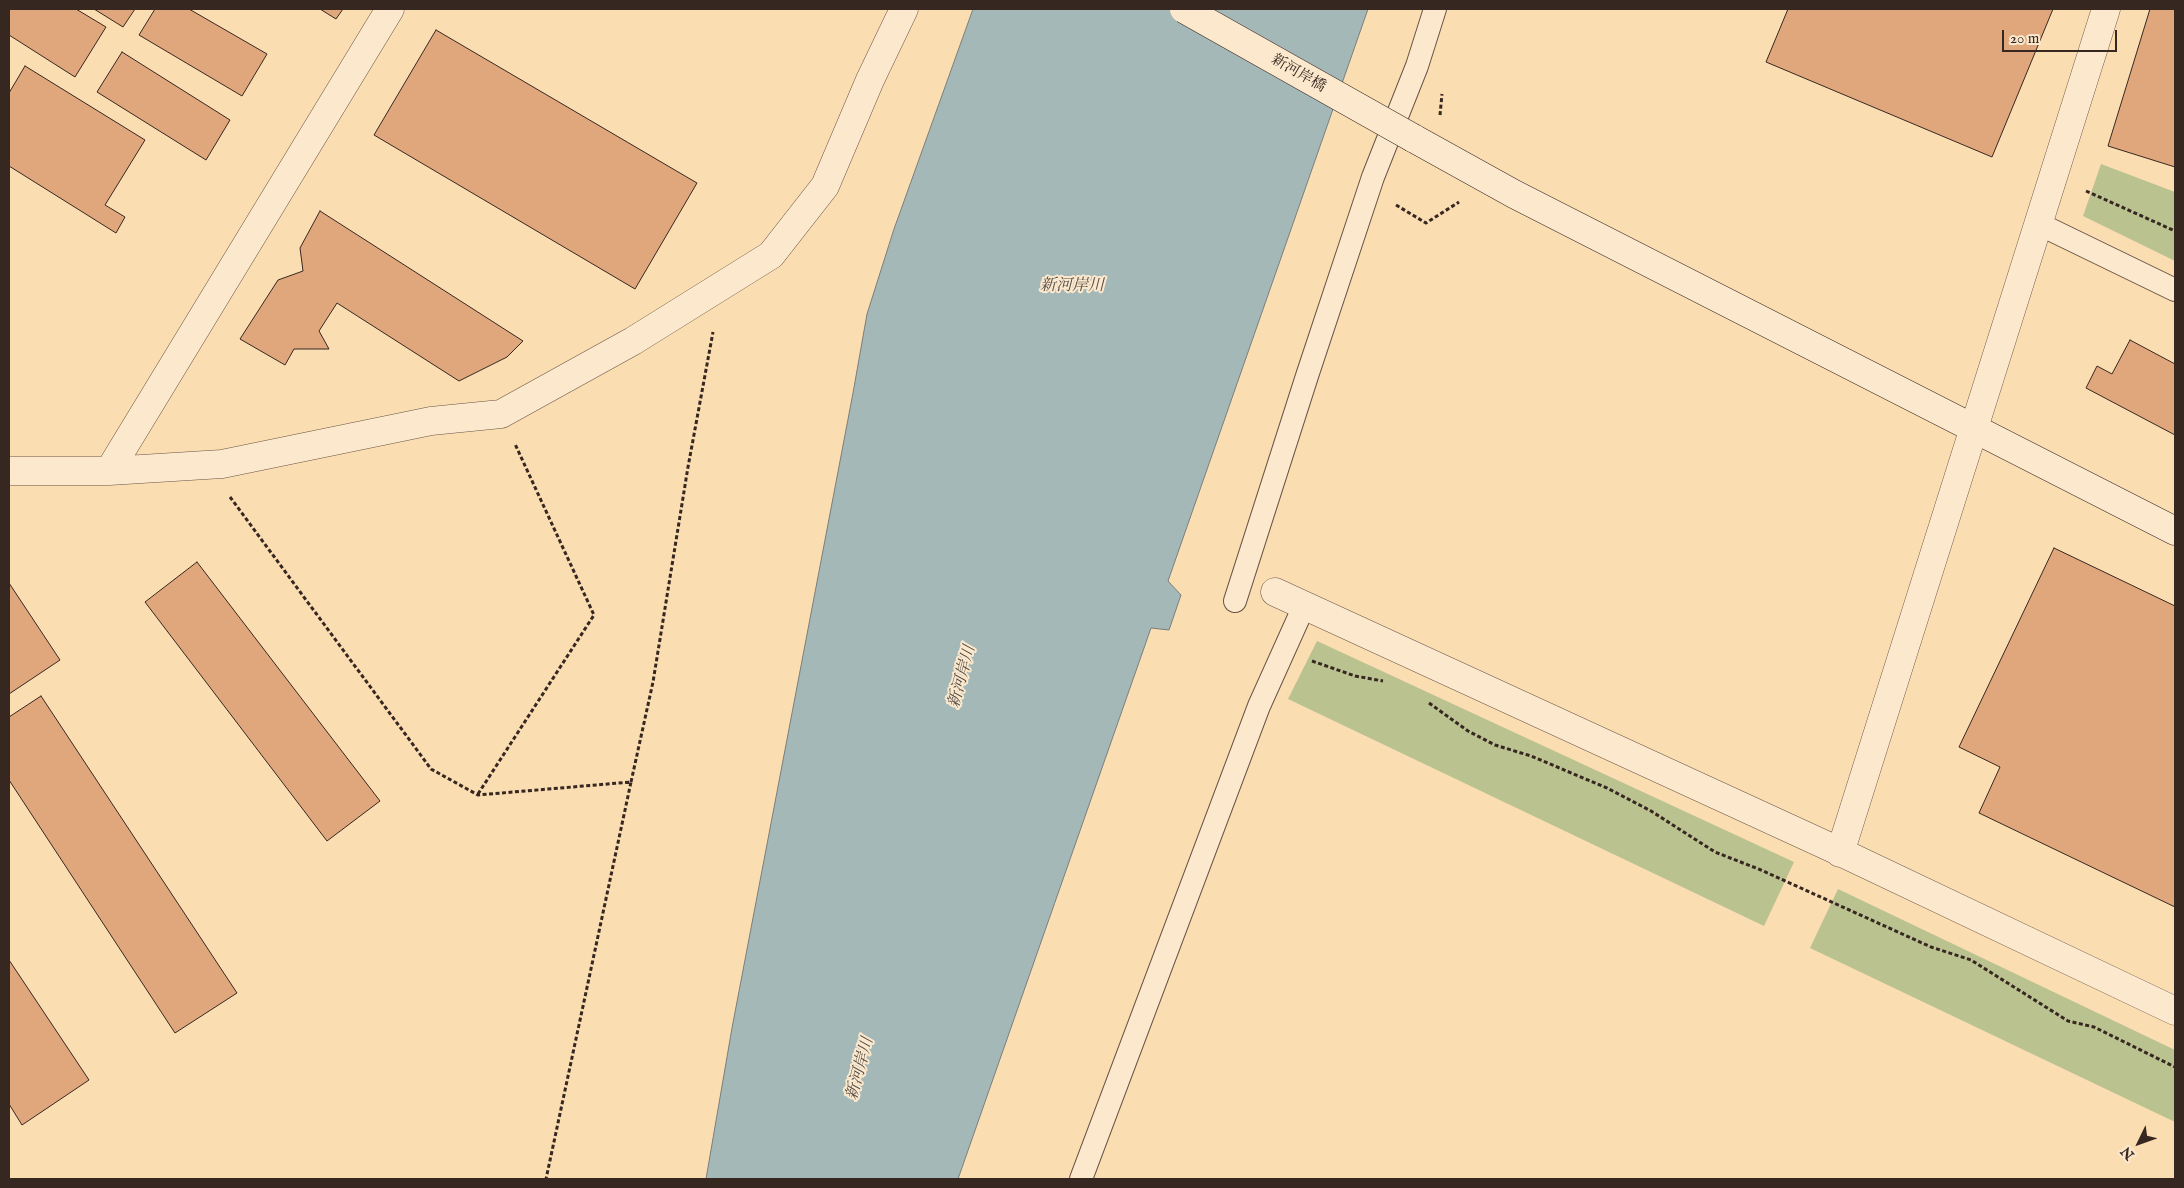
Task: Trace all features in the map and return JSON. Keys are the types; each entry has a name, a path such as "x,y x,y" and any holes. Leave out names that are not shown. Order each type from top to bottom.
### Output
{"street":[{"path":"109,471 390,9"},
{"path":"9,471 109,471 222,464 431,421 501,414 633,341 771,255 824,186 870,80 904,9"},
{"name":"新河岸橋","path":"1184,9 1514,194 2175,531"},
{"path":"1840,852 2106,9"},
{"path":"1275,592 1840,852 2175,1011"}],"lane":[{"path":"1235,601 1373,177 1417,66 1435,9"},
{"path":"2039,224 2175,290"},
{"path":"1244,577 1275,592"},
{"path":"1081,1179 1259,706 1304,606"}],"path":[{"path":"2086,191 2175,230"},
{"path":"546,1179 653,682 688,466 721,287"},
{"path":"478,795 594,615 501,414"},
{"path":"222,464 223,487 432,769 478,795 631,782"},
{"path":"1282,652 1355,676 1386,682"},
{"path":"1425,700 1468,731 1495,745 1531,756 1607,788 1651,811 1715,852 1762,870 1931,947 1971,960 2068,1021 2094,1027 2175,1067"}],"green space":[{"path":"2101,164 2175,192 2175,261 2083,216"},
{"path":"1317,641 1794,862 1764,926 1288,699"},
{"path":"1838,889 2175,1050 2175,1122 1810,948"}],"water":[{"name":"新河岸川","path":"973,9 1368,9 1168,581 1181,595 1169,630 1151,628 958,1179 706,1179 732,1028 867,314 894,229"}],"building":[{"path":"9,9 76,9 106,27 75,77 9,35"},
{"path":"94,9 135,9 123,27"},
{"path":"155,9 189,9 267,54 242,96 139,35"},
{"path":"320,9 343,9 336,19"},
{"path":"1788,9 2053,9 1992,157 1766,62"},
{"path":"2150,9 2175,9 2175,167 2108,146"},
{"path":"436,30 697,183 635,289 374,135"},
{"path":"122,52 230,120 206,160 97,92"},
{"path":"25,66 145,140 105,205 125,217 116,233 9,166 9,93"},
{"path":"320,211 523,341 507,357 459,381 337,303 319,331 329,349 294,349 285,365 240,339 278,280 303,271 300,248"},
{"path":"2130,340 2175,364 2175,435 2086,388 2097,366 2112,374"},
{"path":"2054,548 2175,606 2175,907 1979,813 2000,767 1959,747"},
{"path":"197,562 380,801 327,841 145,602"},
{"path":"9,583 60,660 9,694"},
{"path":"41,696 237,993 175,1033 9,780 9,717"},
{"path":"9,960 89,1080 22,1125 9,1104"}]}
